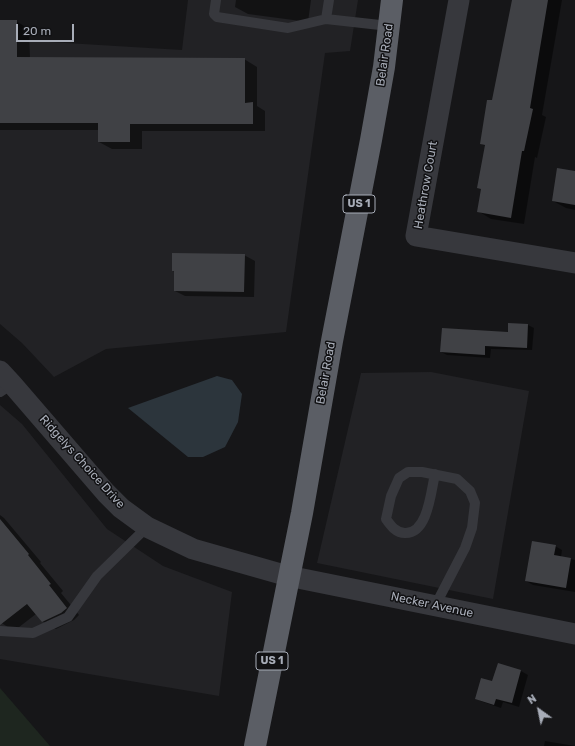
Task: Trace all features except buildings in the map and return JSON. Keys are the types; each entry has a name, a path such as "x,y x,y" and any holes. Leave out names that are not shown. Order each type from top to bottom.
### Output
{"highway":[{"name":"Belair Road","path":"255,746 288,576 302,513 332,341 371,140 384,67 392,0"}],"street":[{"name":"Heathrow Court","path":"459,0 416,236 575,263"},
{"name":"Ridgelys Choice Drive","path":"4,383 106,493 121,508 147,528 193,549 288,576"},
{"name":"Necker Avenue","path":"288,576 575,634"}],"lane":[{"path":"216,0 214,14 216,17 288,28 326,19 389,26"},
{"path":"326,19 329,0"},
{"path":"435,474 426,514 420,527 411,534 400,533 392,527 386,519 391,496 399,478 408,472 435,474 457,480 470,491 475,503 472,528 465,548 435,606"},
{"path":"0,631 33,633 68,617 97,576 147,528"}],"shaded area":[{"path":"188,0 358,0 350,51 325,53 286,332 106,349 54,377 22,343 0,324 0,39 182,50"},
{"path":"431,372 529,391 493,599 317,563 361,373"},
{"path":"217,376 232,380 242,394 238,422 225,447 203,457 188,457 128,408"},
{"path":"0,405 22,424 107,529 163,566 232,592 219,696 0,659"},
{"path":"0,688 50,746 0,746"}]}
